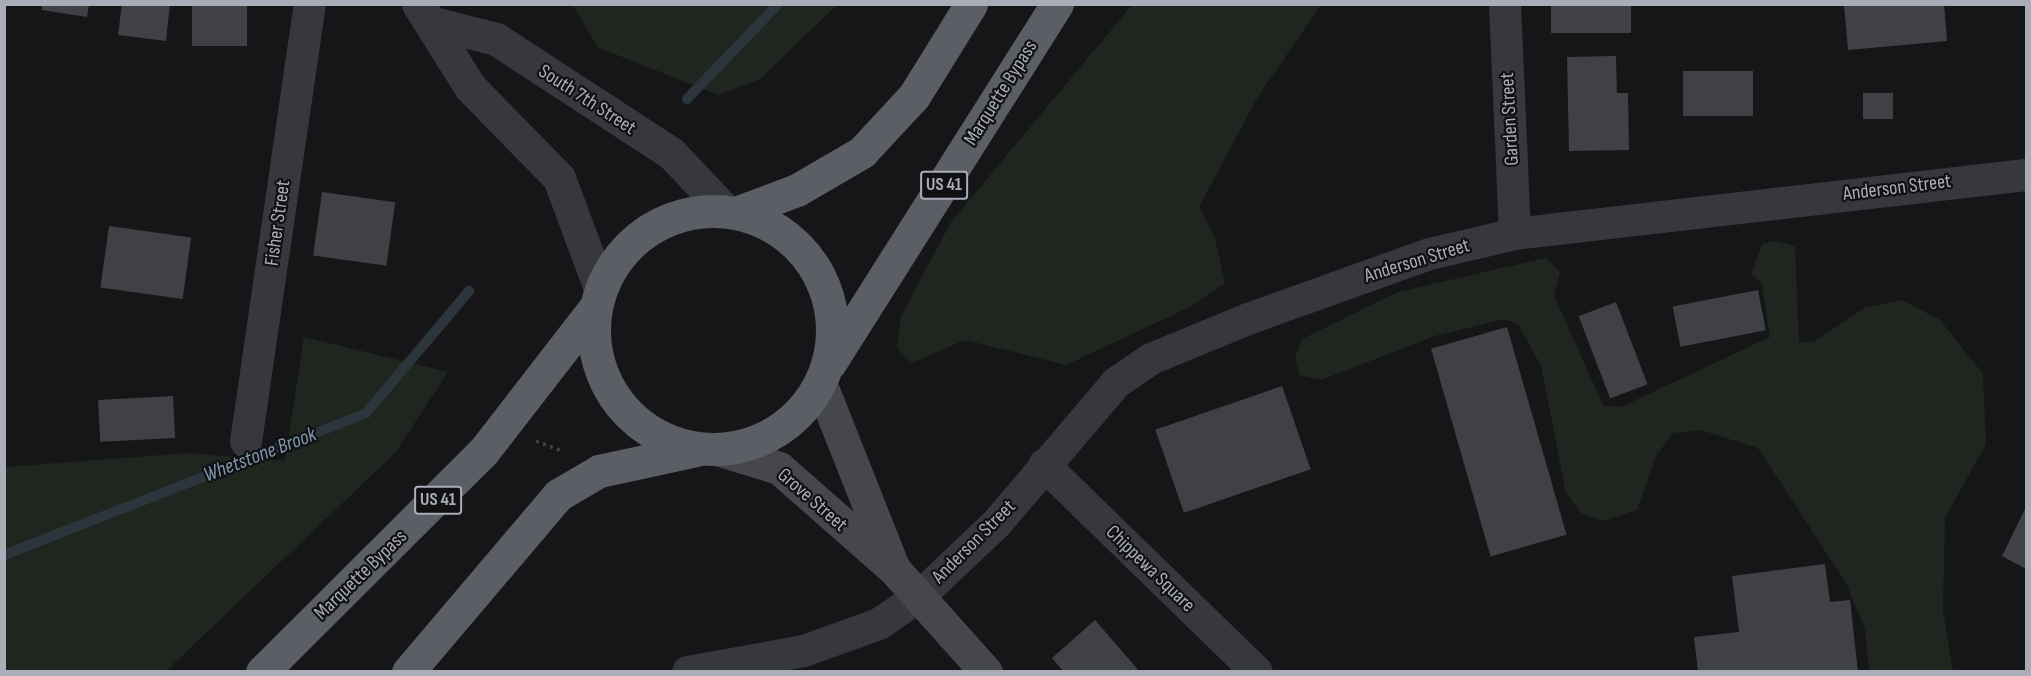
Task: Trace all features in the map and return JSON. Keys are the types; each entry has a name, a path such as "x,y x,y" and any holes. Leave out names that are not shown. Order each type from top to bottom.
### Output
{"highway":[{"name":"US 41","path":"597,299 642,232 669,216 732,209 797,190 862,152 914,96 970,4"},
{"name":"Marquette Bypass","path":"825,375 1058,4"},
{"path":"732,209 793,244 811,268 831,326 825,375"},
{"path":"597,299 597,348 619,402 642,425 710,450"},
{"name":"Marquette Bypass","path":"262,672 483,452 597,299"},
{"name":"US 41","path":"408,672 558,495 599,471 710,450 782,430 825,375"}],"main road":[{"name":"Grove Street","path":"825,375 894,569"},
{"name":"Grove Street","path":"710,450 779,468 894,569 986,672"}],"street":[{"name":"Fisher Street","path":"246,442 310,4"},
{"name":"Garden Street","path":"1505,4 1515,234"},
{"name":"South 7th Street","path":"425,14 504,44 671,153 732,209"},
{"name":"South 7th Street","path":"425,14 470,87 559,178 597,299"},
{"name":"Anderson Street","path":"688,672 814,647 879,624 920,596 997,524 1093,406 1151,359 1382,270 1515,234 2026,175"},
{"name":"Chippewa Square","path":"1044,465 1257,672"}],"path":[{"path":"527,432 541,446 573,454"}],"shaded area":[{"path":"573,5 837,5 760,79 718,95 597,47"},
{"path":"1132,5 1321,5 1257,98 1199,207 1215,238 1225,283 1190,307 1066,365 965,340 912,363 897,348 901,316 951,222"},
{"path":"1775,241 1795,246 1799,342 1813,342 1864,308 1902,300 1940,320 1983,374 1986,444 1945,518 1943,611 1953,671 1869,671 1865,629 1846,583 1758,448 1700,430 1673,433 1656,456 1637,510 1603,521 1581,513 1566,493 1541,366 1518,324 1504,319 1435,336 1321,380 1299,375 1295,358 1302,339 1398,292 1546,258 1560,272 1554,295 1603,405 1621,407 1770,337 1762,284 1751,274 1762,244"},
{"path":"304,337 448,372 395,453 166,671 5,671 5,467 188,453 285,461"}],"building":[{"path":"42,4 89,4 87,17 42,10"},
{"path":"122,4 170,4 166,41 118,35"},
{"path":"192,4 247,4 247,46 192,46"},
{"path":"1551,4 1631,4 1631,33 1551,33"},
{"path":"1844,4 1944,4 1947,41 1848,50"},
{"path":"1616,56 1617,93 1628,93 1629,150 1569,151 1567,57"},
{"path":"1683,71 1753,71 1753,116 1683,116"},
{"path":"1863,93 1893,93 1893,119 1863,119"},
{"path":"322,192 395,202 386,266 313,255"},
{"path":"109,226 191,238 183,299 100,287"},
{"path":"1758,290 1766,330 1680,347 1673,307"},
{"path":"1616,302 1648,384 1610,398 1579,316"},
{"path":"1507,327 1567,535 1491,556 1431,349"},
{"path":"1282,386 1311,469 1184,513 1155,430"},
{"path":"173,396 175,438 100,442 98,400"},
{"path":"2026,507 2026,569 2002,556"},
{"path":"1825,564 1830,602 1850,600 1858,672 1698,672 1694,637 1739,632 1732,576"},
{"path":"1095,620 1140,672 1064,672 1052,658"}],"waterway":[{"name":"Whetstone Brook","path":"687,99 778,4"},
{"name":"Whetstone Brook","path":"4,555 366,413 469,291"}]}
